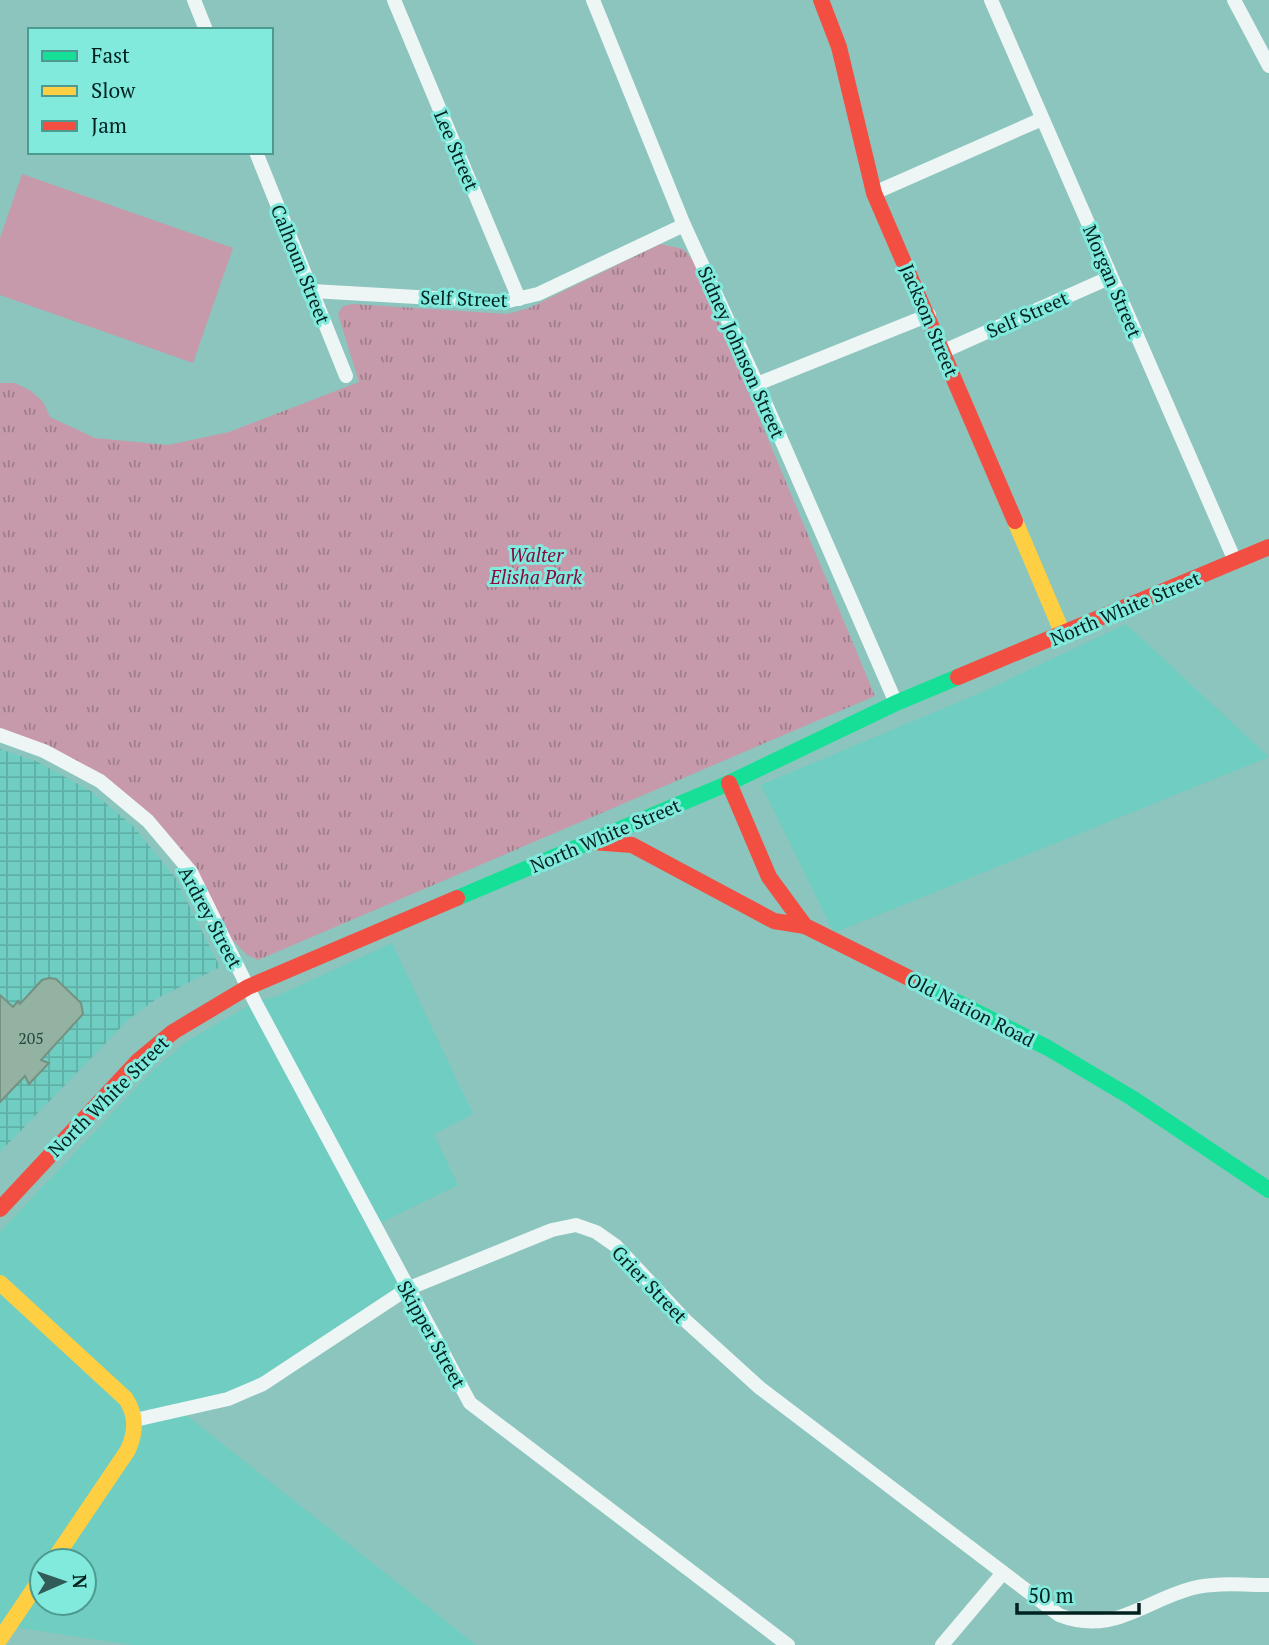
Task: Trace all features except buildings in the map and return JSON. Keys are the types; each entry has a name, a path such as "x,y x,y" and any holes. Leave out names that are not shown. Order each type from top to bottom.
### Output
{"main road":[{"name":"Jackson Street","path":"821,0 842,54 853,124 874,193 929,316 1063,634"},
{"name":"North White Street","path":"0,1209 138,1061 173,1032 248,987 729,783 896,703 1269,547"},
{"name":"Old Nation Road","path":"729,783 775,888 789,911 805,926 1048,1048 1132,1098 1269,1190"},
{"path":"588,842 632,845 774,921 805,926"},
{"path":"0,1283 126,1399 133,1409 134,1436 128,1450 62,1547"},
{"path":"2,1636 28,1598"}],"street":[{"path":"194,0 205,28"},
{"name":"Lee Street","path":"394,0 519,299"},
{"name":"Sidney Johnson Street","path":"593,0 684,225 757,384 896,703"},
{"name":"Morgan Street","path":"991,0 1235,561"},
{"path":"1234,0 1269,66"},
{"path":"874,193 1042,119"},
{"name":"Calhoun Street","path":"257,154 346,376"},
{"name":"Self Street","path":"312,291 504,302 538,294 684,225"},
{"name":"Self Street","path":"944,351 1111,277"},
{"path":"757,384 929,316"},
{"name":"Ardrey Street","path":"0,735 44,751 100,781 148,821 191,872 248,987"},
{"name":"Skipper Street","path":"248,987 407,1289 471,1403 788,1645"},
{"name":"Grier Street","path":"135,1420 228,1399 263,1384 407,1289 552,1230 576,1225 596,1232 616,1246 686,1321 760,1388 1059,1615 1090,1623 1105,1623 1192,1588 1211,1585 1269,1585"},
{"path":"942,1645 1002,1574"}],"shaded area":[{"path":"1126,624 1269,757 834,933 761,785 982,692"},
{"path":"0,749 36,761 91,791 132,825 175,877 220,967 158,998 129,1019 0,1152"},
{"path":"392,943 473,1114 434,1134 458,1185 372,1227 402,1287 289,1362 229,1394 176,1407 476,1645 132,1645 0,1625 0,1232 153,1070 187,1041 255,1002 277,996"}],"green space":[{"path":"22,174 233,248 193,363 0,295 0,238"},
{"name":"Walter Elisha Park","path":"660,244 683,249 694,261 875,696 258,960 247,955 223,930 148,816 0,732 0,383 15,383 31,391 43,402 50,417 95,438 168,445 229,432 359,382 338,314 343,306 353,304 507,314 529,308"}],"traffic: fast":[{"path":"457,898 729,783 896,703 958,677"},
{"path":"921,984 1048,1048 1132,1098 1269,1190"}],"traffic: slow":[{"path":"1015,521 1063,634"},
{"path":"0,1283 126,1399 134,1418 133,1437 128,1450 62,1547"},
{"path":"0,1639 28,1598"}],"traffic: jam":[{"path":"821,0 839,47 874,193 1015,521"},
{"path":"958,677 1269,547"},
{"path":"729,783 769,877 805,926 921,984"},
{"path":"592,842 632,845 774,921 805,926"},
{"path":"0,1209 138,1061 173,1032 248,987 457,898"}]}
